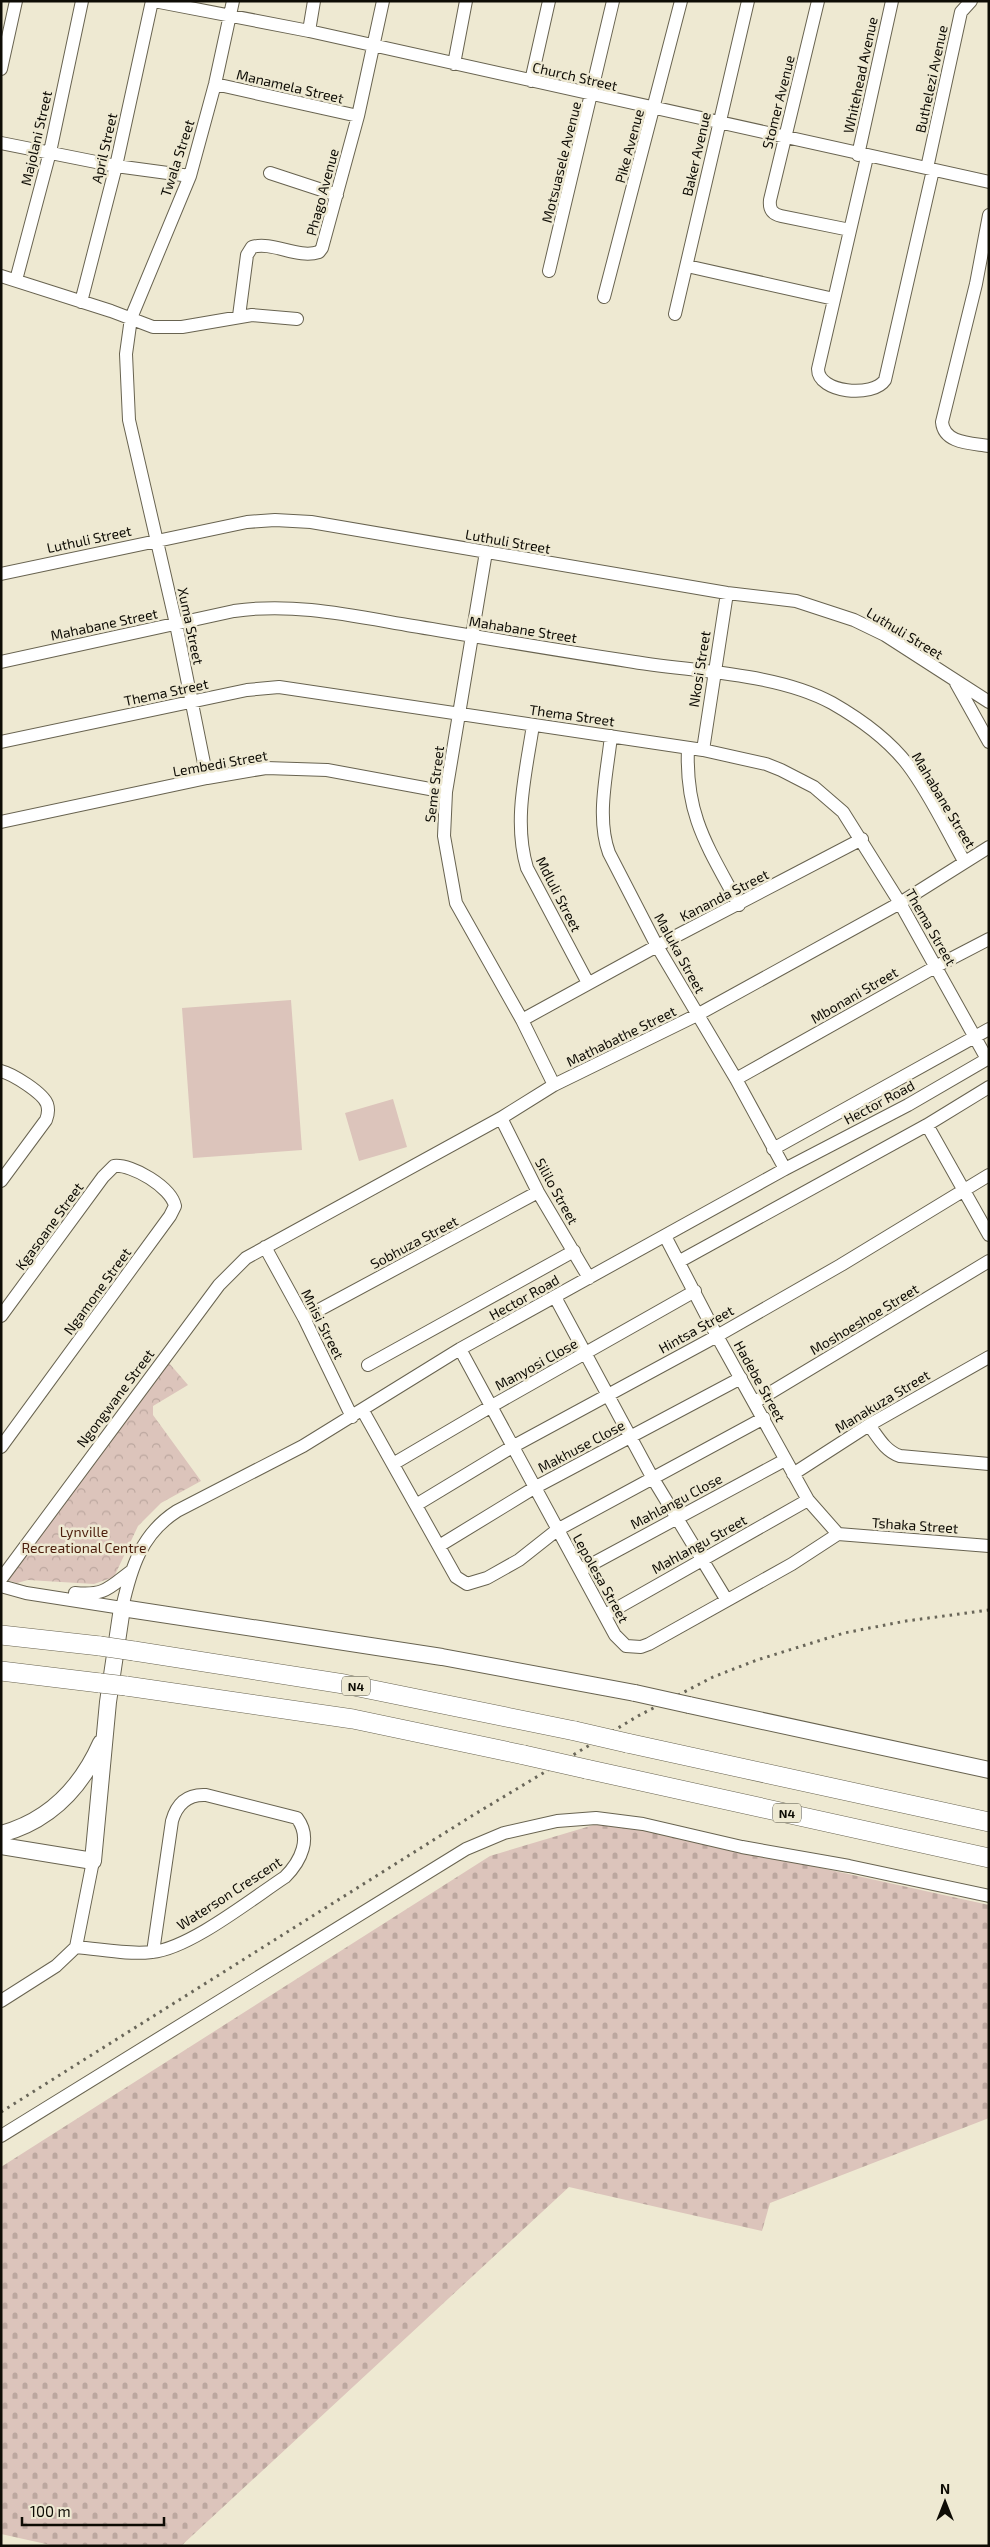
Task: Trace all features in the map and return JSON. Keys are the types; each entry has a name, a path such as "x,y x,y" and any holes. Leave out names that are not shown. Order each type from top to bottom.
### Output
{"highway":[{"name":"N4","path":"1,1635 100,1646 344,1684 576,1731 989,1822"},
{"name":"N4","path":"1,1671 126,1686 353,1719 989,1858"}],"main road":[{"path":"1,1846 93,1861 105,1733 122,1608 442,1656 635,1693 989,1770"},
{"path":"1,1834 41,1818 61,1802 80,1779 105,1733"}],"street":[{"path":"1,69 16,1"},
{"name":"Majolani Street","path":"16,280 50,152 82,1"},
{"name":"Church Street","path":"153,1 309,31 863,156 989,182"},
{"name":"April Street","path":"82,302 116,166 153,1"},
{"name":"Twala Street","path":"131,318 190,176 215,84 233,1"},
{"path":"309,31 314,1"},
{"name":"Phago Avenue","path":"239,316 249,249 257,245 307,254 319,252 324,244 358,116 383,1"},
{"path":"454,64 466,1"},
{"path":"531,81 549,1"},
{"name":"Motsuasele Avenue","path":"549,271 613,1"},
{"name":"Pike Avenue","path":"604,297 681,1"},
{"name":"Baker Avenue","path":"675,314 718,123 748,1"},
{"name":"Stomer Avenue","path":"818,1 770,200 771,210 781,216 850,230"},
{"name":"Whitehead Avenue","path":"834,300 850,230 892,1"},
{"name":"Buthelezi Avenue","path":"834,300 818,369 820,378 830,386 852,391 876,388 883,383 886,376 961,12 971,1"},
{"name":"Manamela Street","path":"215,84 358,116"},
{"path":"1,143 116,166 190,176"},
{"path":"270,174 337,195"},
{"path":"989,216 974,293 942,422 944,430 949,437 989,446"},
{"path":"687,266 834,300"},
{"path":"1,276 131,318 153,327 166,328 252,315 297,319"},
{"path":"131,318 126,354 129,420 157,540"},
{"name":"Luthuli Street","path":"1,574 216,527 275,520 311,522 727,592 796,601 854,620 885,635 956,683 989,702"},
{"name":"Xuma Street","path":"157,540 207,778"},
{"name":"Seme Street","path":"486,552 446,792 444,836 456,903 522,1020 554,1086"},
{"name":"Nkosi Street","path":"703,750 713,674 727,592"},
{"name":"Mahabane Street","path":"1,662 252,608 294,608 779,683 805,691 832,703 875,732 908,765 964,861"},
{"path":"956,683 989,742"},
{"name":"Thema Street","path":"1,742 192,701 264,687 279,686 703,750 766,764 814,787 843,812 862,839 900,903 988,1058"},
{"name":"Mdluli Street","path":"533,725 521,815 521,847 527,868 588,983"},
{"name":"Maluka Street","path":"611,736 603,811 604,840 658,946 736,1079 785,1169"},
{"path":"688,748 687,777 695,819 739,905"},
{"name":"Lembedi Street","path":"1,822 207,778 266,768 309,768 446,792"},
{"name":"Kananda Street","path":"522,1020 588,983 862,839"},
{"name":"Mathabathe Street","path":"265,1247 501,1118 554,1086 697,1015 900,903 989,847"},
{"name":"Mbonani Street","path":"736,1079 937,966 989,939"},
{"name":"Hector Road","path":"774,1149 989,1029"},
{"name":"Hector Road","path":"122,1608 130,1572 146,1540 162,1520 187,1504 304,1446 460,1349 785,1169 908,1105 988,1058"},
{"path":"1,1071 9,1073 42,1096 47,1103 48,1112 46,1120 1,1182"},
{"path":"680,1261 927,1125 989,1088"},
{"name":"Sililo Street","path":"501,1118 538,1192 590,1278"},
{"path":"927,1125 989,1235"},
{"name":"Kgasoane Street","path":"1,1316 103,1177 114,1166 123,1165"},
{"name":"Ngamone Street","path":"1,1448 173,1211 174,1201 168,1191 131,1167 123,1165"},
{"name":"Hintsa Street","path":"416,1506 512,1447 606,1394 717,1336 989,1175"},
{"name":"Sobhuza Street","path":"304,1318 538,1192"},
{"name":"Hadebe Street","path":"666,1236 717,1336 808,1500 838,1534"},
{"name":"Mnisi Street","path":"265,1247 358,1414"},
{"name":"Ngongwane Street","path":"1,1579 219,1285 236,1266 265,1247"},
{"name":"Hector Road","path":"368,1365 574,1251"},
{"name":"Moshoeshoe Street","path":"755,1402 989,1262"},
{"name":"Manyosi Close","path":"393,1464 695,1291"},
{"path":"555,1297 652,1477 726,1599"},
{"path":"460,1349 557,1530 764,1418"},
{"name":"Manakuza Street","path":"793,1474 868,1425 989,1357"},
{"name":"Makhuse Close","path":"439,1546 534,1488 741,1378"},
{"name":"Lepolesa Street","path":"358,1414 393,1464 456,1577 467,1584 487,1578 519,1560 557,1530 581,1570 604,1615 620,1641 626,1646 641,1647 792,1564 838,1534"},
{"path":"868,1425 891,1453 900,1456 989,1464"},
{"name":"Mahlangu Close","path":"581,1570 785,1460"},
{"name":"Mahlangu Street","path":"604,1615 808,1500"},
{"name":"Tshaka Street","path":"838,1534 989,1546"},
{"path":"26,1593 47,1590 96,1594 106,1591 130,1572"},
{"path":"1,1586 26,1593 122,1608"},
{"name":"Waterson Crescent","path":"76,1947 153,1952 184,1942 285,1876 298,1862 304,1841 302,1824 297,1818 206,1795 192,1796 178,1805 172,1821 153,1952"},
{"path":"1,2136 466,1849 504,1833 557,1821 596,1818 642,1824 742,1847 849,1866 989,1896"},
{"path":"1,2001 56,1966 76,1947 93,1861"}],"green space":[{"path":"291,1000 302,1150 193,1158 182,1008"},
{"path":"393,1099 407,1147 359,1161 345,1113"},
{"name":"Lynville Recreational Centre","path":"169,1363 188,1385 153,1406 153,1415 201,1481 161,1503 138,1526 114,1577 94,1584 28,1580 17,1583 1,1578 85,1466"},
{"path":"607,1821 989,1905 989,2118 770,2203 762,2231 569,2187 181,2546 55,2546 1,2534 1,2167 490,1856"}],"railway":[{"path":"1,2112 470,1817 638,1716 713,1677 757,1660 844,1633 906,1621 989,1610"}]}
